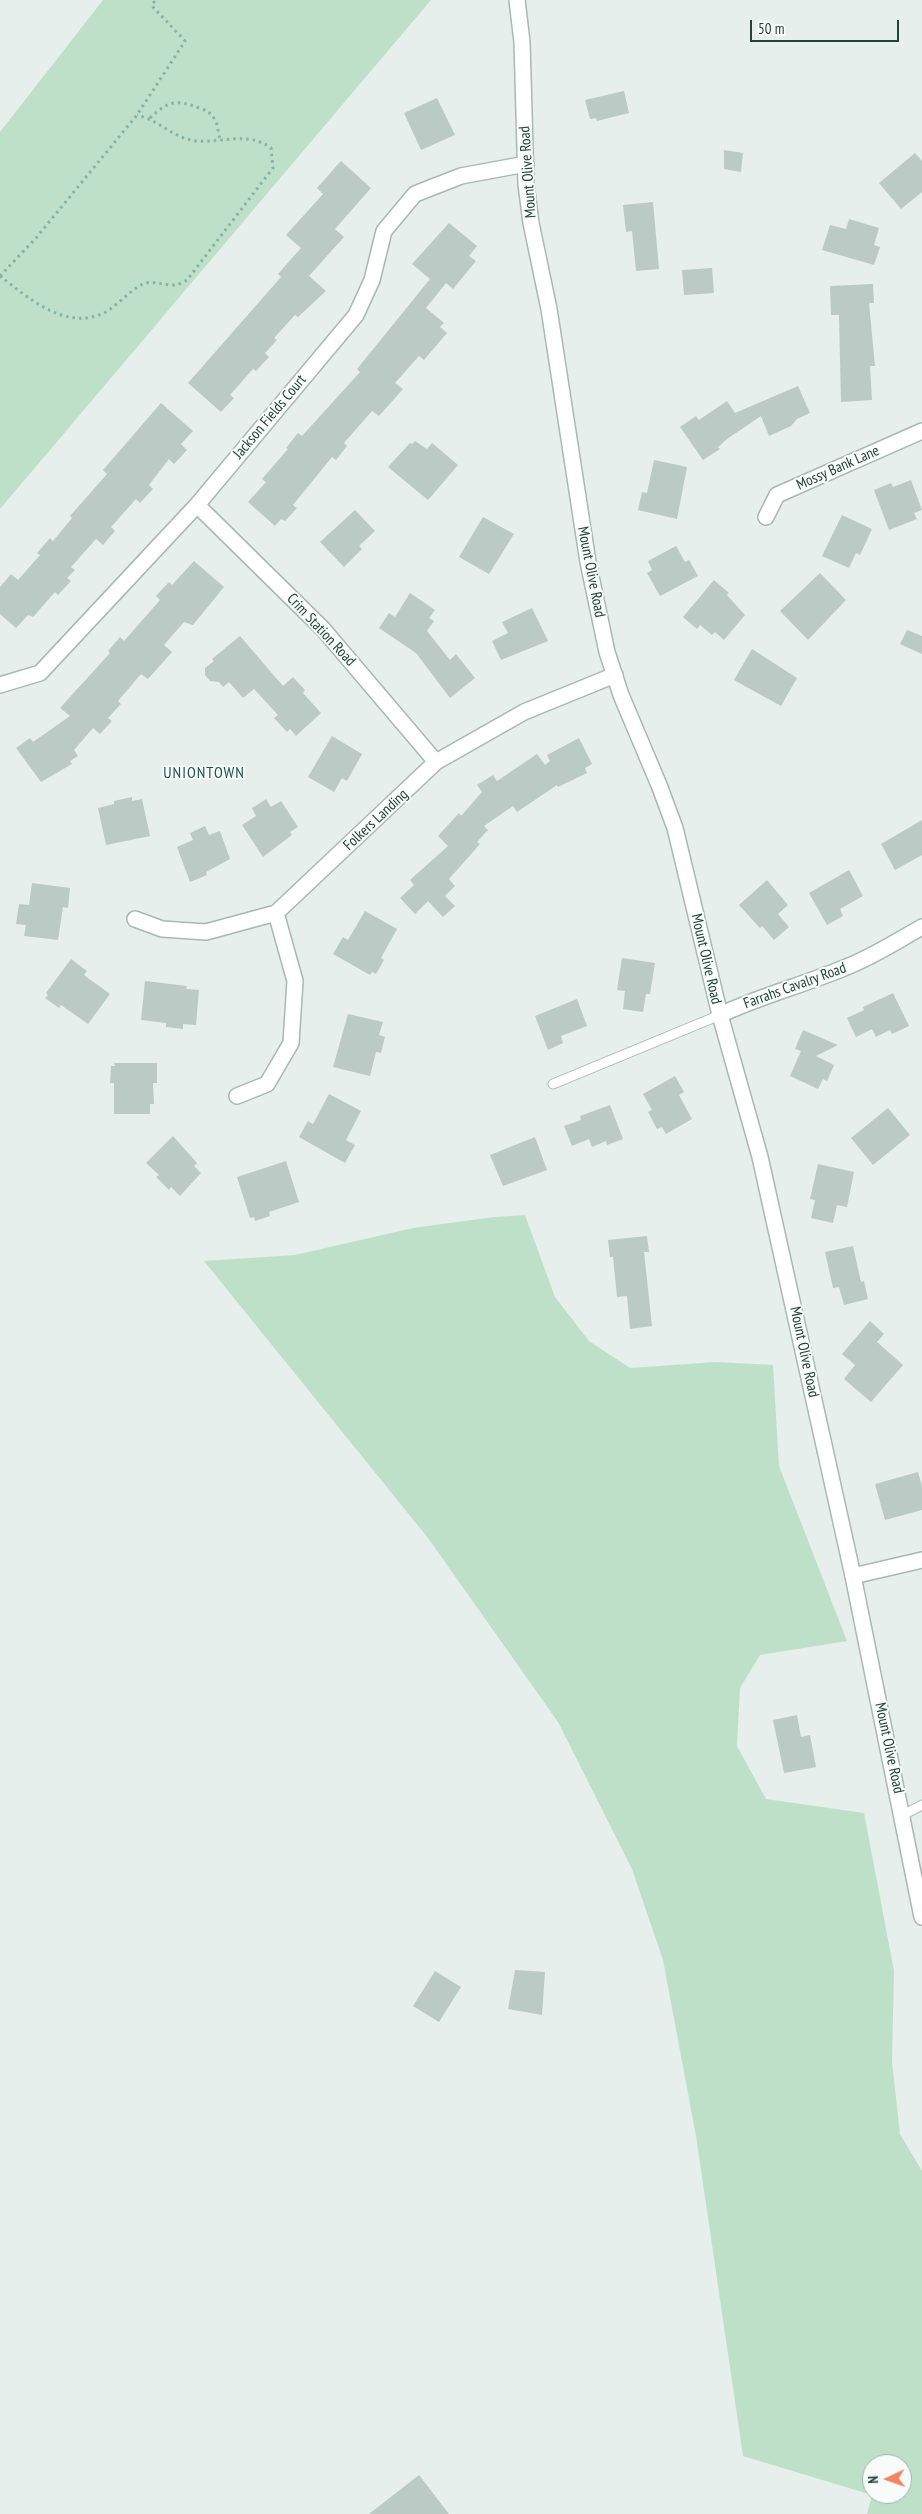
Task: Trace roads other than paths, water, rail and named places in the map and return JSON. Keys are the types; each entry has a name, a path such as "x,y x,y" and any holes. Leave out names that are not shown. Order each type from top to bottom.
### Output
{"street":[{"name":"Mount Olive Road","path":"517,0 522,42 526,164 531,223 549,309 588,562 614,675 675,828 720,1015 767,1186 853,1576 903,1815 922,1917"},
{"name":"Jackson Fields Court","path":"0,685 40,673 196,505 356,315 372,280 384,231 416,194 461,176 526,164"},
{"name":"Mossy Bank Lane","path":"766,517 777,495 922,431"},
{"name":"Crim Station Road","path":"196,505 323,629 436,762"},
{"name":"Folkers Landing","path":"135,919 162,929 206,932 276,913 436,762 524,712 614,675"},
{"path":"237,1096 266,1084 291,1043 296,981 276,913"},
{"name":"Farrahs Cavalry Road","path":"720,1015 766,995 811,982 848,967 922,927"},
{"path":"853,1576 922,1560"}],"lane":[{"path":"553,1084 720,1015"},
{"path":"903,1815 922,1805"}],"district":[{"name":"UNIONTOWN","path":"204,773"}]}
